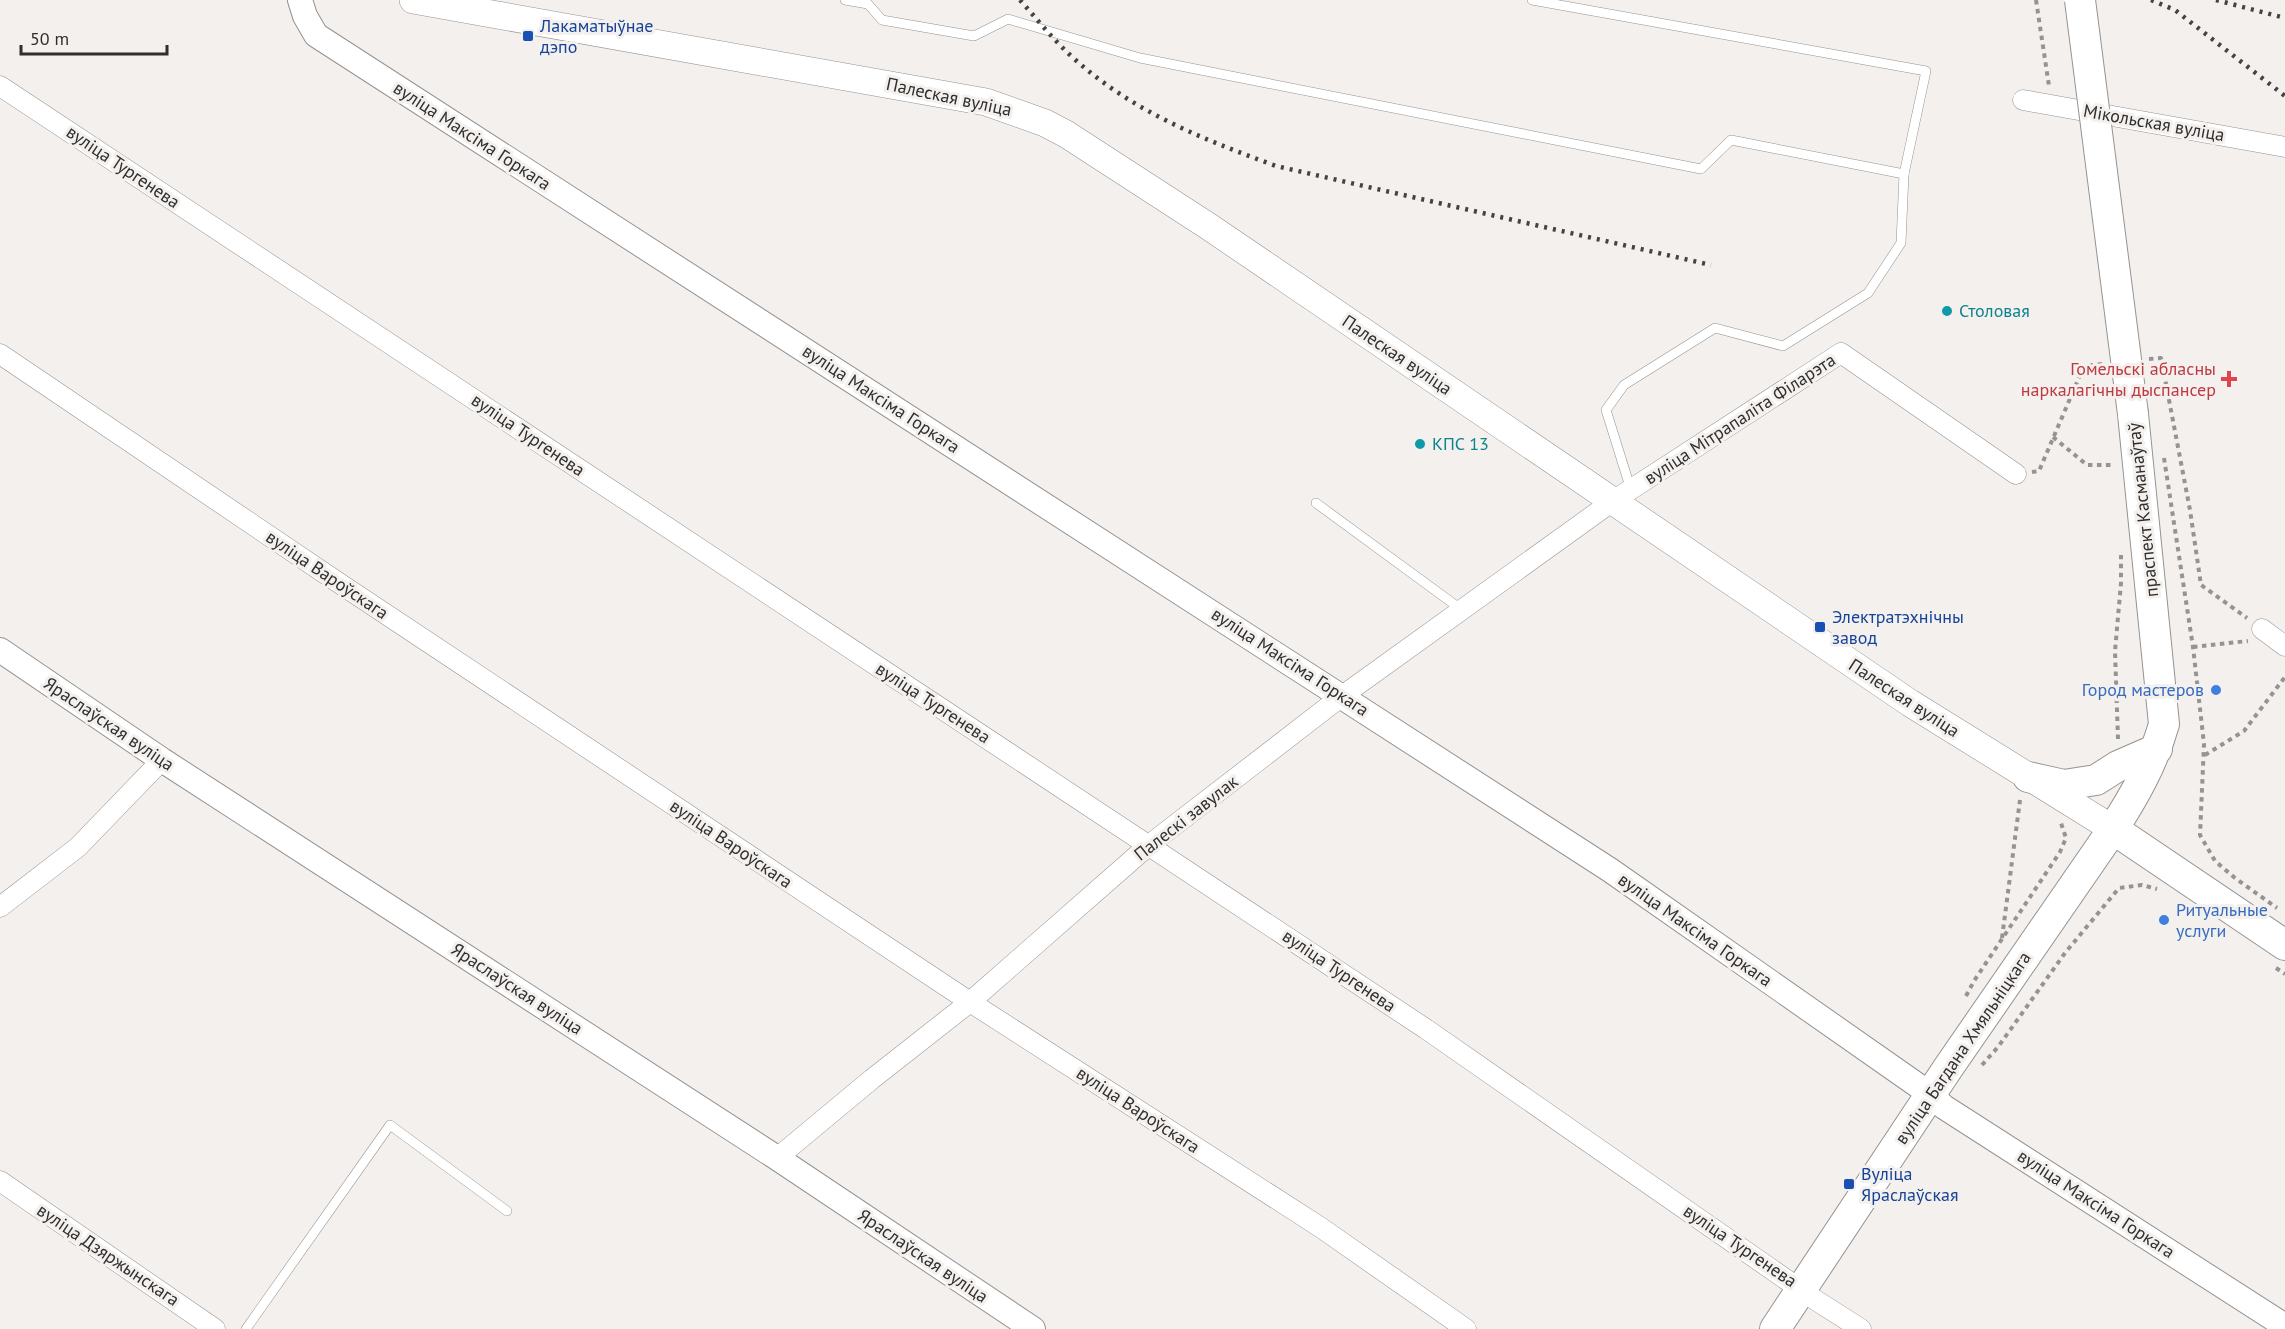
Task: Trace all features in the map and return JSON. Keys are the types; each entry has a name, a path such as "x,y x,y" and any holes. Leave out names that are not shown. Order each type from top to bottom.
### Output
{"main road":[{"name":"Палеская вуліца","path":"413,0 986,102 1045,123 1622,495 2024,786 2114,829 2280,957"},
{"name":"праспект Касманаўтаў","path":"2080,0 2133,414 2164,724 2157,749 2138,791 2114,829"},
{"path":"2024,786 2064,785 2096,780 2118,766 2157,749"},
{"name":"вуліца Багдана Хмяльніцкага","path":"1775,1329 1930,1094 2114,829"}],"street":[{"name":"вуліца Максіма Горкага","path":"300,0 305,16 316,35 1610,870 1930,1094 1944,1107 2285,1326"},
{"name":"вуліца Тургенева","path":"0,86 1426,1029 1817,1301 1861,1329"},
{"name":"Мікольская вуліца","path":"2023,100 2285,147"},
{"name":"вуліца Мітрапаліта Філарэта","path":"1622,495 1840,353 2016,474"},
{"name":"вуліца Вароўскага","path":"0,354 342,585 970,1002 1320,1227 1466,1329"},
{"name":"Палескі завулак","path":"777,1158 970,1002 1149,845 1342,696 1622,495"},
{"path":"2257,635 2285,646"},
{"name":"Яраслаўская вуліца","path":"0,650 162,760 777,1158 1033,1329"},
{"path":"0,907 78,847 162,760"},
{"name":"вуліца Дзяржынскага","path":"0,1181 216,1329"}],"lane":[{"path":"845,0 865,2 882,20 974,36 1008,19 1140,58 1701,169 1731,140 1904,174"},
{"path":"1532,0 1926,71 1904,174 1901,243 1868,293 1783,346 1715,328 1624,385 1606,410 1622,495"},
{"path":"1316,503 1462,610"},
{"path":"246,1329 390,1125 507,1211"}],"path":[{"path":"2036,0 2052,105"},
{"path":"2054,437 2087,465 2112,465 2114,476"},
{"path":"2162,446 2193,647 2204,755 2200,835 2215,861 2285,913"},
{"path":"2115,744 2119,736 2115,651 2121,554"},
{"path":"2193,647 2257,635"},
{"path":"2204,755 2244,731 2285,677"},
{"path":"2002,939 2024,786"},
{"path":"2065,953 2119,888 2142,885 2158,890"},
{"path":"2280,957 2285,974"}],"railway":[{"path":"1020,0 1069,54 1116,92 1167,121 1276,166 1711,265"},
{"path":"2151,0 2175,10 2285,96"},
{"path":"2216,0 2285,18"}],"place":[{"name":"Лакаматыўнае дэпо","path":"528,36"},
{"name":"Столовая","path":"1947,311"},
{"name":"Гомельскі абласны наркалагічны дыспансер","path":"2229,379"},
{"name":"КПС 13","path":"1420,444"},
{"name":"Электратэхнічны завод","path":"1820,627"},
{"name":"Город мастеров","path":"2216,690"},
{"name":"Ритуальные услуги","path":"2164,920"},
{"name":"Вуліца Яраслаўская","path":"1849,1184"}]}
